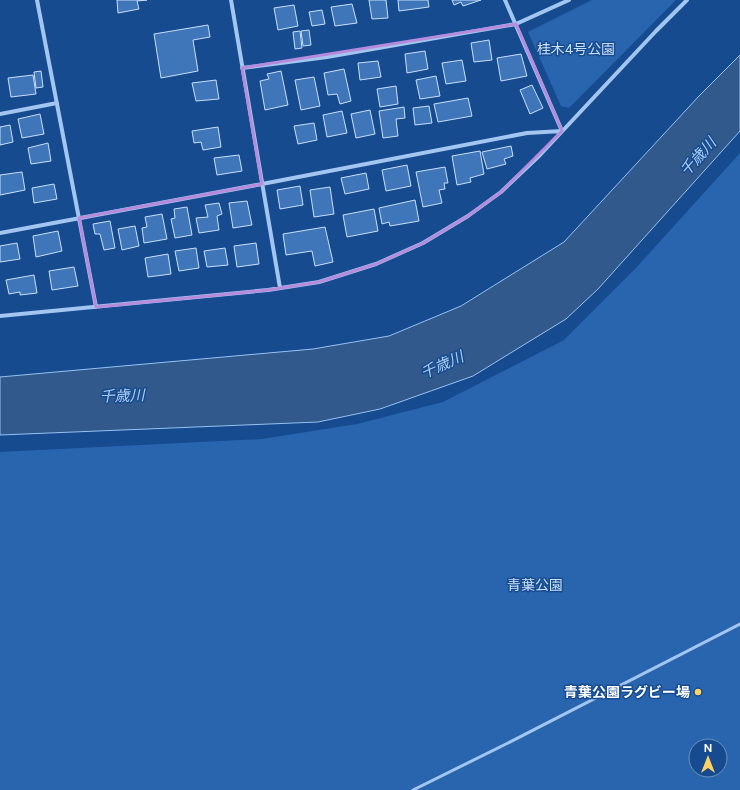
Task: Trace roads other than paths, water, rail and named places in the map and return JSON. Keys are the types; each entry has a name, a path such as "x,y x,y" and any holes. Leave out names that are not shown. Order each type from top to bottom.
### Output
{"street":[{"path":"37,0 96,307"},
{"path":"230,0 280,288"},
{"path":"505,0 562,131"},
{"path":"242,68 327,57 516,24 569,0"},
{"path":"0,316 280,288 319,282 376,264 423,243 468,216 501,192 540,154 687,0"},
{"path":"0,114 57,103"},
{"path":"0,232 527,133 562,131"}],"lane":[{"path":"413,790 740,624"}],"water":[{"name":"千歳川","path":"740,55 740,131 598,289 566,319 473,376 380,409 318,422 0,435 0,377 313,349 389,336 461,306 564,242 699,96"}],"place":[{"name":"青葉公園ラグビー場","path":"698,692"}],"park label":[{"name":"桂木4号公園","path":"576,49"},
{"name":"青葉公園","path":"535,585"}]}
